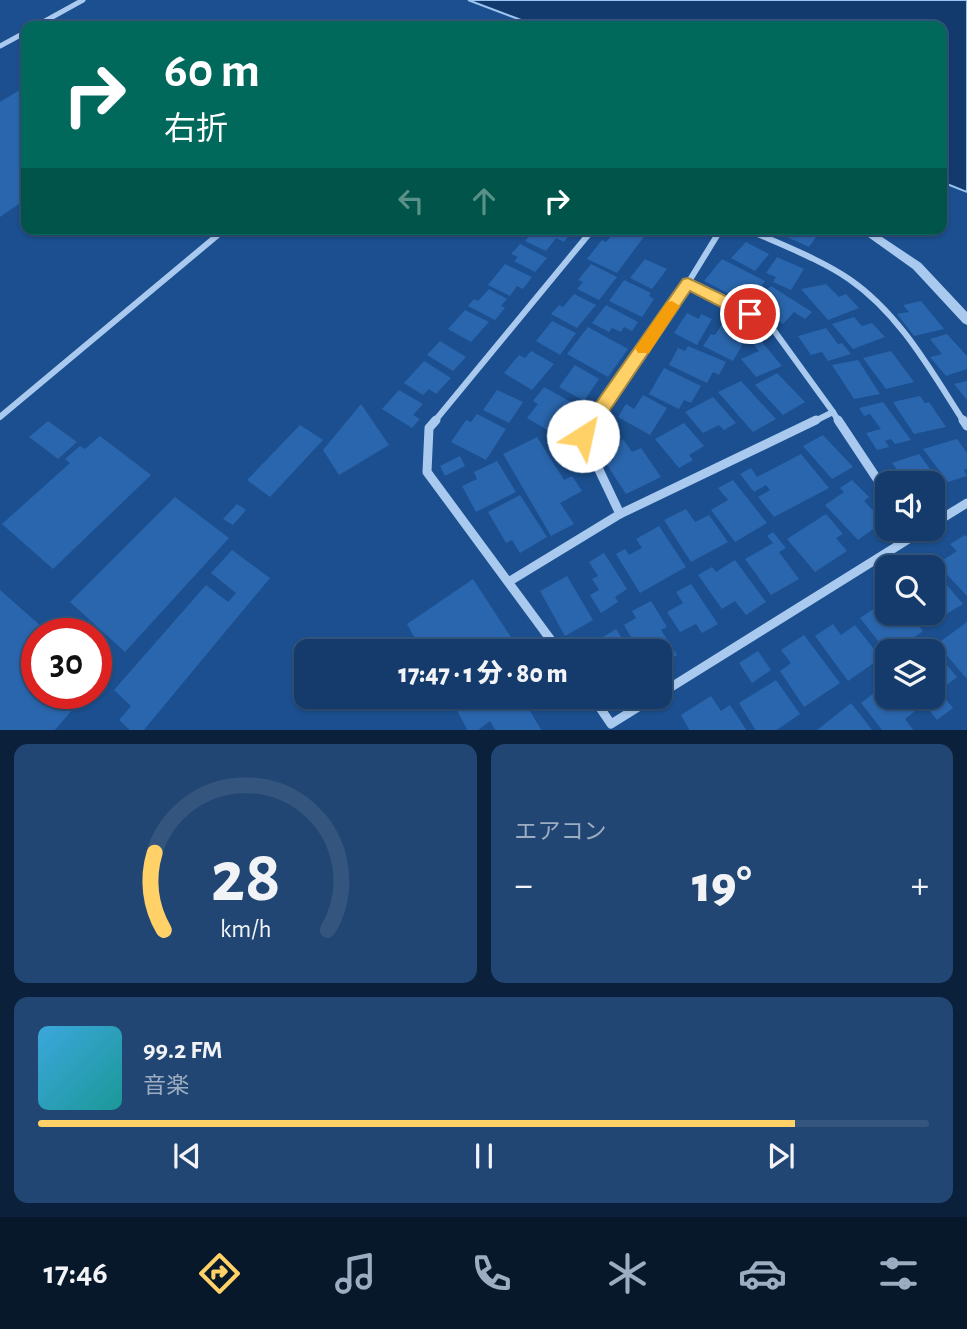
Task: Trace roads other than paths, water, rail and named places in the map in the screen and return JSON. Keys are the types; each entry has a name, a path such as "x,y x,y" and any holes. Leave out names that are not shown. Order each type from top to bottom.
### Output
{"street":[{"path":"45,21 83,0"},
{"path":"0,46 21,35"},
{"path":"0,417 218,235"},
{"path":"551,639 427,472 429,428 588,235"},
{"path":"620,514 583,436 688,283 717,235"},
{"path":"760,235 823,265 863,289 906,335 967,426"},
{"path":"871,235 917,266 967,320"},
{"path":"688,283 770,325 875,476"},
{"path":"510,581 620,514 833,412"},
{"path":"945,517 967,503"},
{"path":"672,686 899,541"},
{"path":"601,709 611,724 635,709"}],"water":[{"path":"468,0 967,0 967,192 947,184 947,21 524,21"}]}
